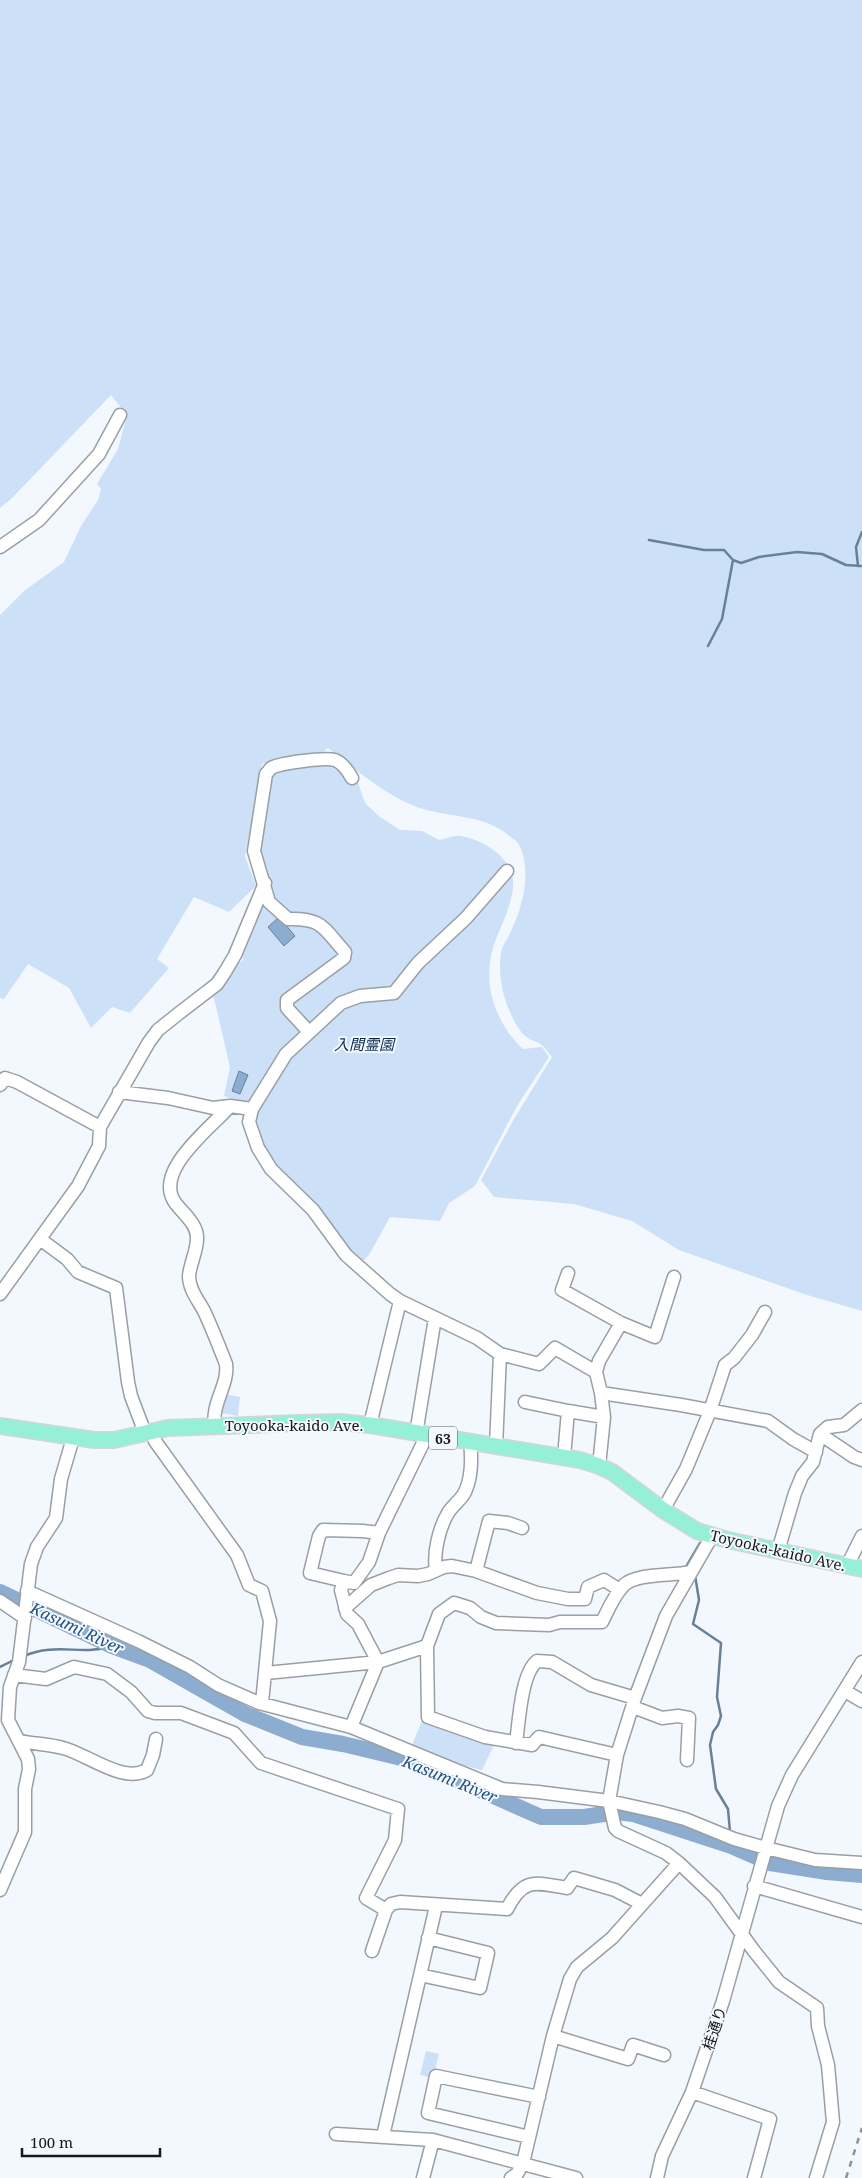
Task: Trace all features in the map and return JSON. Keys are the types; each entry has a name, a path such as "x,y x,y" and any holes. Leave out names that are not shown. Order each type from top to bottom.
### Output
{"main road":[{"name":"Toyooka-kaido Ave.","path":"0,1426 72,1438 114,1440 168,1428 332,1422 370,1425 564,1457 599,1466 624,1480 682,1523 712,1536 855,1567"}],"street":[{"path":"0,547 39,520 92,462 120,415"},
{"path":"309,1032 288,1008 287,1000 344,958 345,952 319,923 303,918 288,919 269,902 254,850 266,774 272,767 287,763 328,759 335,760 342,765 352,778"},
{"path":"508,870 466,918 418,963 394,993 360,996 341,1002 286,1054 252,1109 249,1122 258,1148 266,1163 313,1210 346,1255 400,1301 477,1338 500,1354 538,1364 555,1348 596,1372"},
{"path":"0,1294 89,1168 99,1146 100,1127 149,1042 158,1030 216,984 226,972 265,883"},
{"path":"0,1085 5,1078 17,1082 100,1127"},
{"path":"119,1092 168,1098 213,1108 230,1106 252,1109"},
{"path":"215,1426 214,1418 217,1399 227,1372 226,1364 204,1311 192,1291 189,1277 198,1238 192,1222 175,1203 169,1185 173,1171 179,1162 230,1106"},
{"path":"40,1239 67,1259 78,1272 116,1288 131,1396 148,1432 237,1555 249,1585 262,1591 270,1621 262,1703"},
{"path":"568,1273 562,1290 621,1323 655,1337 674,1278"},
{"path":"370,1425 400,1301"},
{"path":"663,1510 686,1469 710,1411 725,1365 734,1358 752,1335 765,1312"},
{"path":"379,1534 363,1531 323,1530 319,1536 310,1573 354,1583 369,1562 421,1434 435,1318"},
{"path":"599,1466 604,1416 596,1372 599,1361 621,1323"},
{"path":"496,1446 500,1354"},
{"path":"601,1393 768,1421 793,1439 816,1452"},
{"path":"524,1402 604,1416"},
{"path":"778,1551 795,1492 802,1476 813,1462 820,1434 828,1427 844,1425 862,1410"},
{"path":"564,1457 568,1411"},
{"path":"820,1434 854,1458 862,1460"},
{"path":"0,1890 25,1832 25,1789 29,1769 28,1758 8,1720 8,1685 19,1656 31,1564 37,1547 56,1518 61,1479 72,1438"},
{"path":"436,1570 434,1557 447,1514 463,1495 468,1485 472,1458 470,1442"},
{"path":"476,1571 489,1521 522,1528"},
{"path":"712,1536 666,1616 617,1755 608,1801 615,1828 618,1831 666,1853 679,1863 715,1896 741,1934 779,1982 817,2008 818,2026 828,2065 833,2122 816,2178"},
{"path":"855,1567 862,1536"},
{"path":"345,1608 370,1585 398,1575 418,1576 452,1566 476,1571 534,1592 568,1599 585,1599 588,1587 604,1580 620,1590"},
{"path":"617,1755 539,1736 532,1745 516,1743 474,1734 428,1717 427,1646 439,1614 454,1603 470,1608 481,1617 496,1623 548,1625 560,1622 602,1622 625,1583 645,1577 672,1576 690,1572"},
{"path":"344,1580 341,1590 347,1614 358,1624 378,1662"},
{"path":"26,1594 138,1641 218,1685 262,1703 351,1727 502,1789 608,1801 676,1817 730,1837 815,1860 862,1863"},
{"path":"0,1601 25,1615"},
{"path":"266,1672 378,1662 427,1646"},
{"path":"516,1743 522,1694 532,1665 537,1661 552,1662 591,1685 634,1703 662,1718 678,1716 689,1718 686,1760"},
{"path":"351,1727 378,1662"},
{"path":"766,1848 778,1806 788,1782 862,1662"},
{"path":"8,1685 46,1679 74,1667 107,1674 131,1692 148,1711 155,1713 181,1713 234,1733 261,1764 398,1809 395,1840 366,1898 386,1910"},
{"path":"845,1691 862,1701"},
{"path":"20,1741 63,1748 96,1763 133,1775 147,1770 153,1755 156,1739"},
{"name":"桂通り","path":"657,2178 666,2144 692,2092 723,2001 766,1848"},
{"path":"511,2178 517,2174 522,2163 564,1993 576,1967 612,1938 679,1863"},
{"path":"372,1951 386,1910 391,1904 400,1902 436,1906 464,1905 507,1909 518,1891 526,1884 568,1888 574,1878 615,1890 642,1904"},
{"path":"754,1886 862,1917"},
{"path":"383,2136 436,1906"},
{"path":"420,1975 480,1988 488,1953 428,1938"},
{"path":"554,2036 628,2059 633,2046 664,2055"},
{"path":"529,2137 428,2113 436,2076 539,2097"},
{"path":"692,2092 770,2119 754,2178"},
{"path":"336,2134 433,2140 522,2163 560,2177 576,2178"},
{"path":"423,2178 433,2140"}],"green space":[{"path":"0,0 862,0 862,1311 804,1294 679,1250 632,1221 574,1204 494,1197 481,1180 514,1119 552,1057 543,1046 528,1038 519,1029 506,1002 501,982 500,963 502,950 520,909 524,887 525,865 523,855 517,842 497,828 474,819 424,809 401,800 368,779 328,748 319,755 282,759 262,764 245,856 256,886 229,912 194,897 157,959 169,968 130,1013 112,1007 91,1028 69,988 28,964 4,999 0,998 0,615 24,591 64,562 81,526 98,500 101,489 97,484 118,449 127,415 111,395 11,499 0,508"},
{"name":"入間霊園","path":"324,758 356,777 365,803 380,817 400,830 422,831 439,840 458,836 470,838 489,847 504,860 510,868 513,877 513,887 490,962 491,990 499,1016 505,1028 514,1039 523,1049 542,1047 549,1057 517,1106 475,1186 449,1203 440,1221 390,1217 369,1255 361,1263 268,1159 242,1102 224,1096 230,1067 213,994 227,973 243,960 243,937 264,892 251,851 264,771"},
{"path":"223,1394 240,1397 238,1416 221,1413"},
{"path":"423,1718 461,1735 494,1745 482,1770 461,1765 412,1745"},
{"path":"426,2051 439,2054 433,2078 420,2075"}],"shaded area":[{"path":"279,917 295,936 284,946 268,927"},
{"path":"239,1071 248,1075 240,1094 232,1091"}],"waterway":[{"path":"858,566 856,547 862,532"},
{"path":"649,540 704,550 724,550 733,560 741,563 759,557 797,552 822,554 846,565 862,566"},
{"path":"708,646 722,619 733,560"},
{"path":"686,1567 700,1543"},
{"path":"695,1575 699,1600 693,1624 721,1643 717,1697 721,1716 713,1732 710,1745 716,1789 728,1809 730,1832"},
{"name":"Kasumi River","path":"0,1592 112,1646 150,1660 245,1714 302,1737 343,1744 414,1761 541,1817 584,1817 617,1812 633,1814 731,1846 770,1863 827,1872 862,1875"},
{"path":"24,1656 47,1650 91,1650 112,1646"},
{"path":"0,1667 14,1660"}],"railway":[{"path":"846,2178 862,2128"}]}
